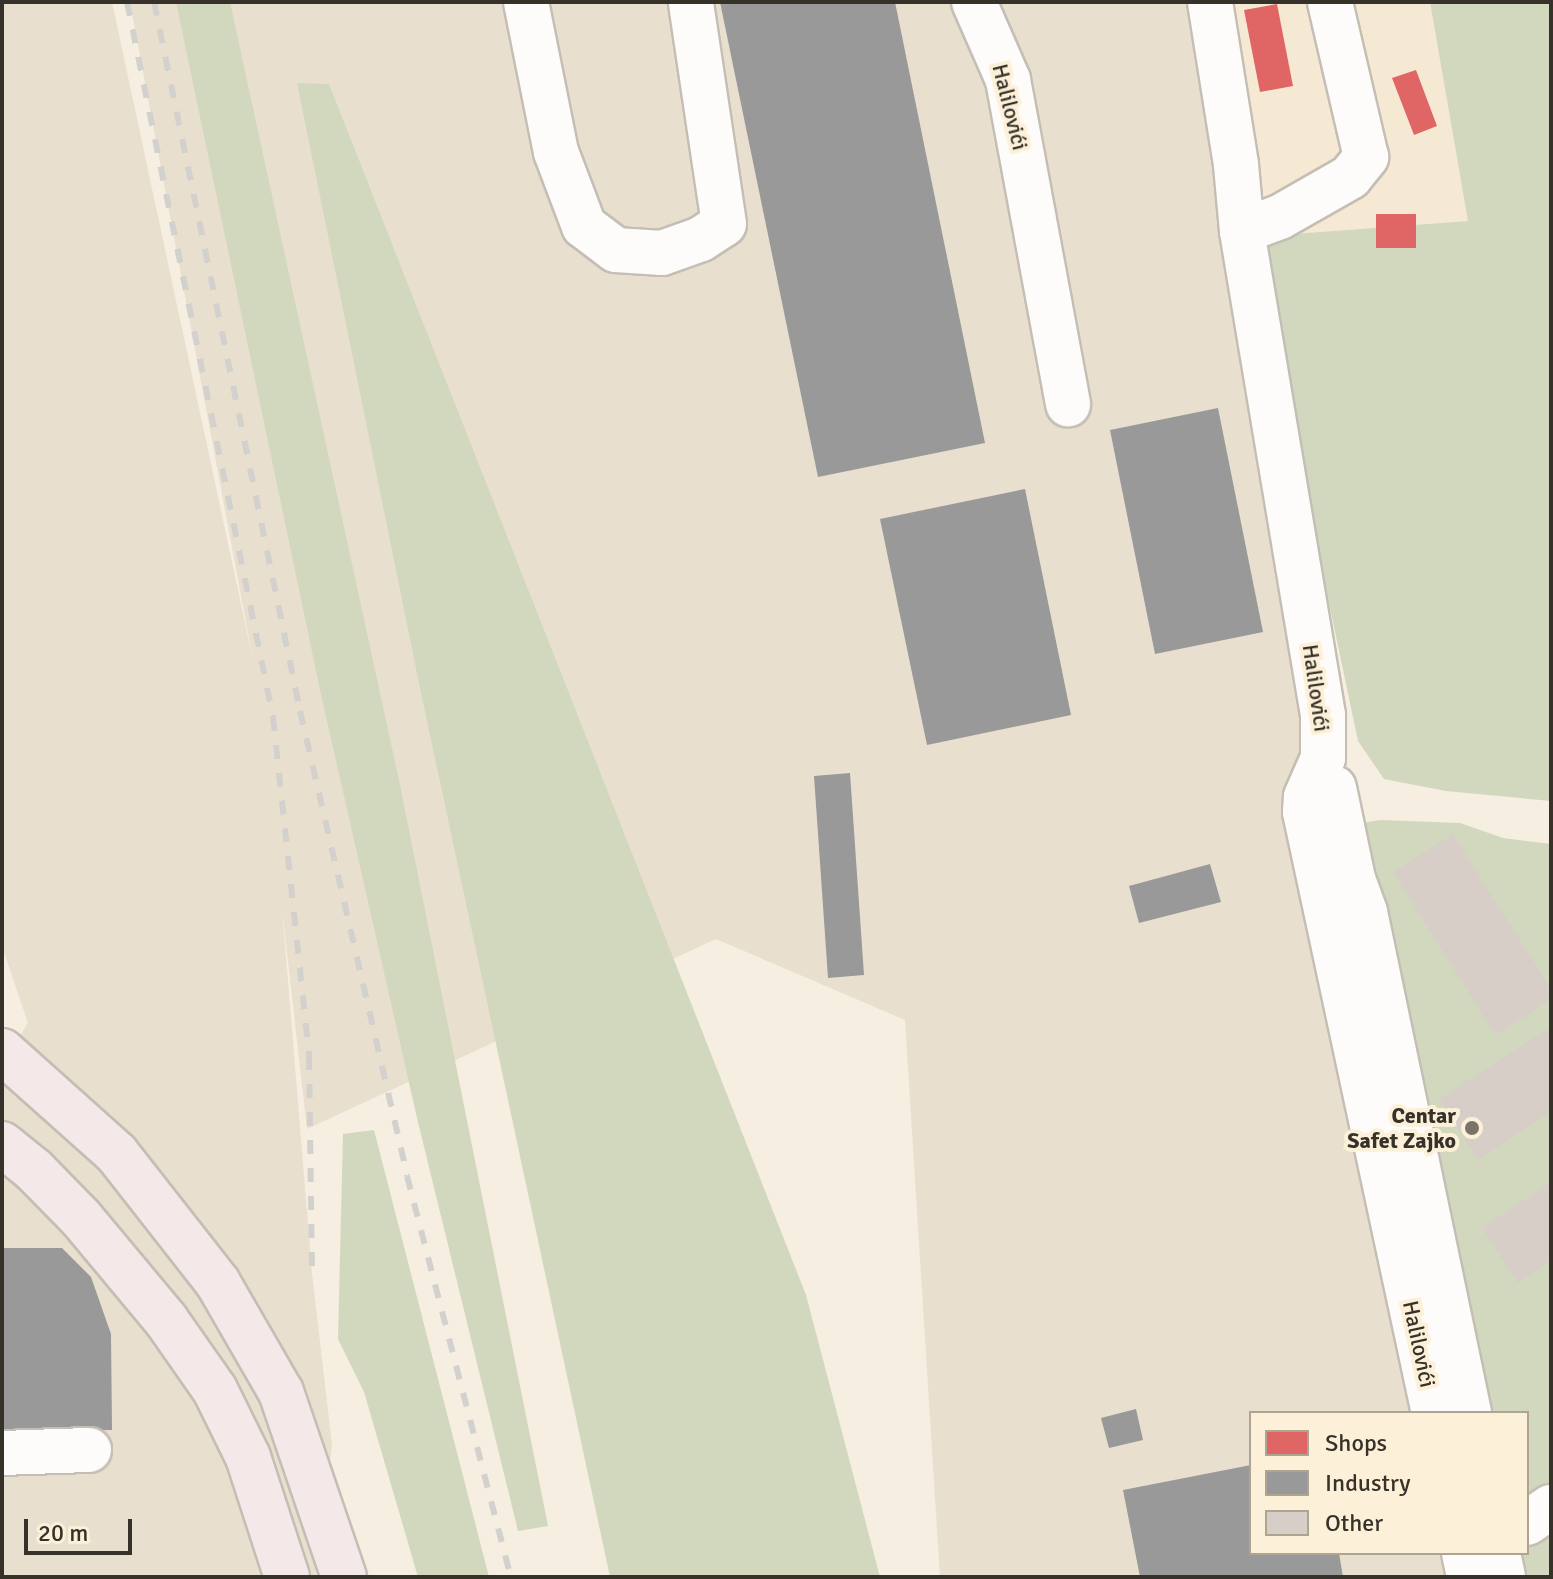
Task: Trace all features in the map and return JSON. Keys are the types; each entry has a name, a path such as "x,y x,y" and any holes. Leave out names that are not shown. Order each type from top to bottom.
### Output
{"highway":[{"path":"2,1051 117,1154 152,1193 218,1283 281,1392 330,1527 344,1577"},
{"path":"2,1144 34,1170 81,1218 166,1320 215,1390 248,1457 287,1577"}],"street":[{"path":"526,2 556,152 584,226 616,250 662,253 701,239 724,224 691,2"},
{"name":"Halilovići","path":"974,2 1008,80 1068,404"},
{"name":"Halilovići","path":"1210,2 1236,165 1242,231 1323,715 1324,784 1305,812 1434,1411"},
{"path":"1242,231 1280,217 1339,184 1350,177 1366,157 1330,2"},
{"path":"1324,784 1365,912 1469,1411"},
{"path":"2,1453 89,1450"},
{"path":"1529,1522 1551,1507"},
{"path":"1464,1555 1469,1577"},
{"path":"1498,1555 1503,1577"}],"shaded area":[{"path":"2,2 112,2 253,660 130,2 1206,2 1434,1411 1249,1411 1249,1555 1464,1555 1468,1577 940,1577 905,1020 716,939 307,1129 282,908 312,1273 332,1445 316,1577 2,1577 2,1065 28,1023 2,946"},
{"path":"1207,2 1430,2 1469,221 1252,237"}],"green space":[{"path":"176,2 230,2 400,785 548,1526 518,1531 417,1118 320,690"},
{"path":"1430,2 1551,2 1551,801 1446,791 1384,779 1358,741 1252,237 1468,221"},
{"path":"297,83 329,84 806,1295 880,1577 610,1577 421,693"},
{"name":"Centar Safet Zajko","path":"1381,820 1460,823 1503,838 1551,844 1551,1577 1477,1577 1472,1555 1529,1555 1529,1411 1442,1411 1326,828"},
{"path":"374,1130 489,1577 418,1577 364,1392 338,1339 343,1134"}],"building: Shops":[{"path":"1277,4 1293,86 1260,92 1244,10"},
{"path":"1416,70 1437,126 1414,135 1392,78"},
{"path":"1376,214 1416,214 1416,248 1376,248"}],"building: Industry":[{"path":"720,2 895,2 985,443 818,477"},
{"path":"1218,408 1263,632 1155,654 1110,430"},
{"path":"1025,489 1071,715 927,745 880,519"},
{"path":"850,773 864,975 828,978 814,776"},
{"path":"1210,864 1221,902 1139,923 1129,886"},
{"path":"2,1248 62,1248 91,1277 111,1334 112,1430 2,1431"},
{"path":"1136,1409 1143,1440 1109,1448 1101,1418"},
{"path":"1249,1465 1249,1555 1339,1555 1343,1577 1140,1577 1123,1490"}],"building: Other":[{"path":"1453,834 1551,989 1551,1000 1495,1035 1393,872"},
{"path":"1551,1027 1551,1112 1478,1160 1439,1099"},
{"path":"1551,1182 1551,1261 1518,1283 1482,1228"}],"railway":[{"path":"127,2 273,717 309,1056 312,1273"},
{"path":"154,2 300,711 407,1176 511,1577"}],"place":[{"name":"Centar Safet Zajko","path":"1472,1128"}]}
